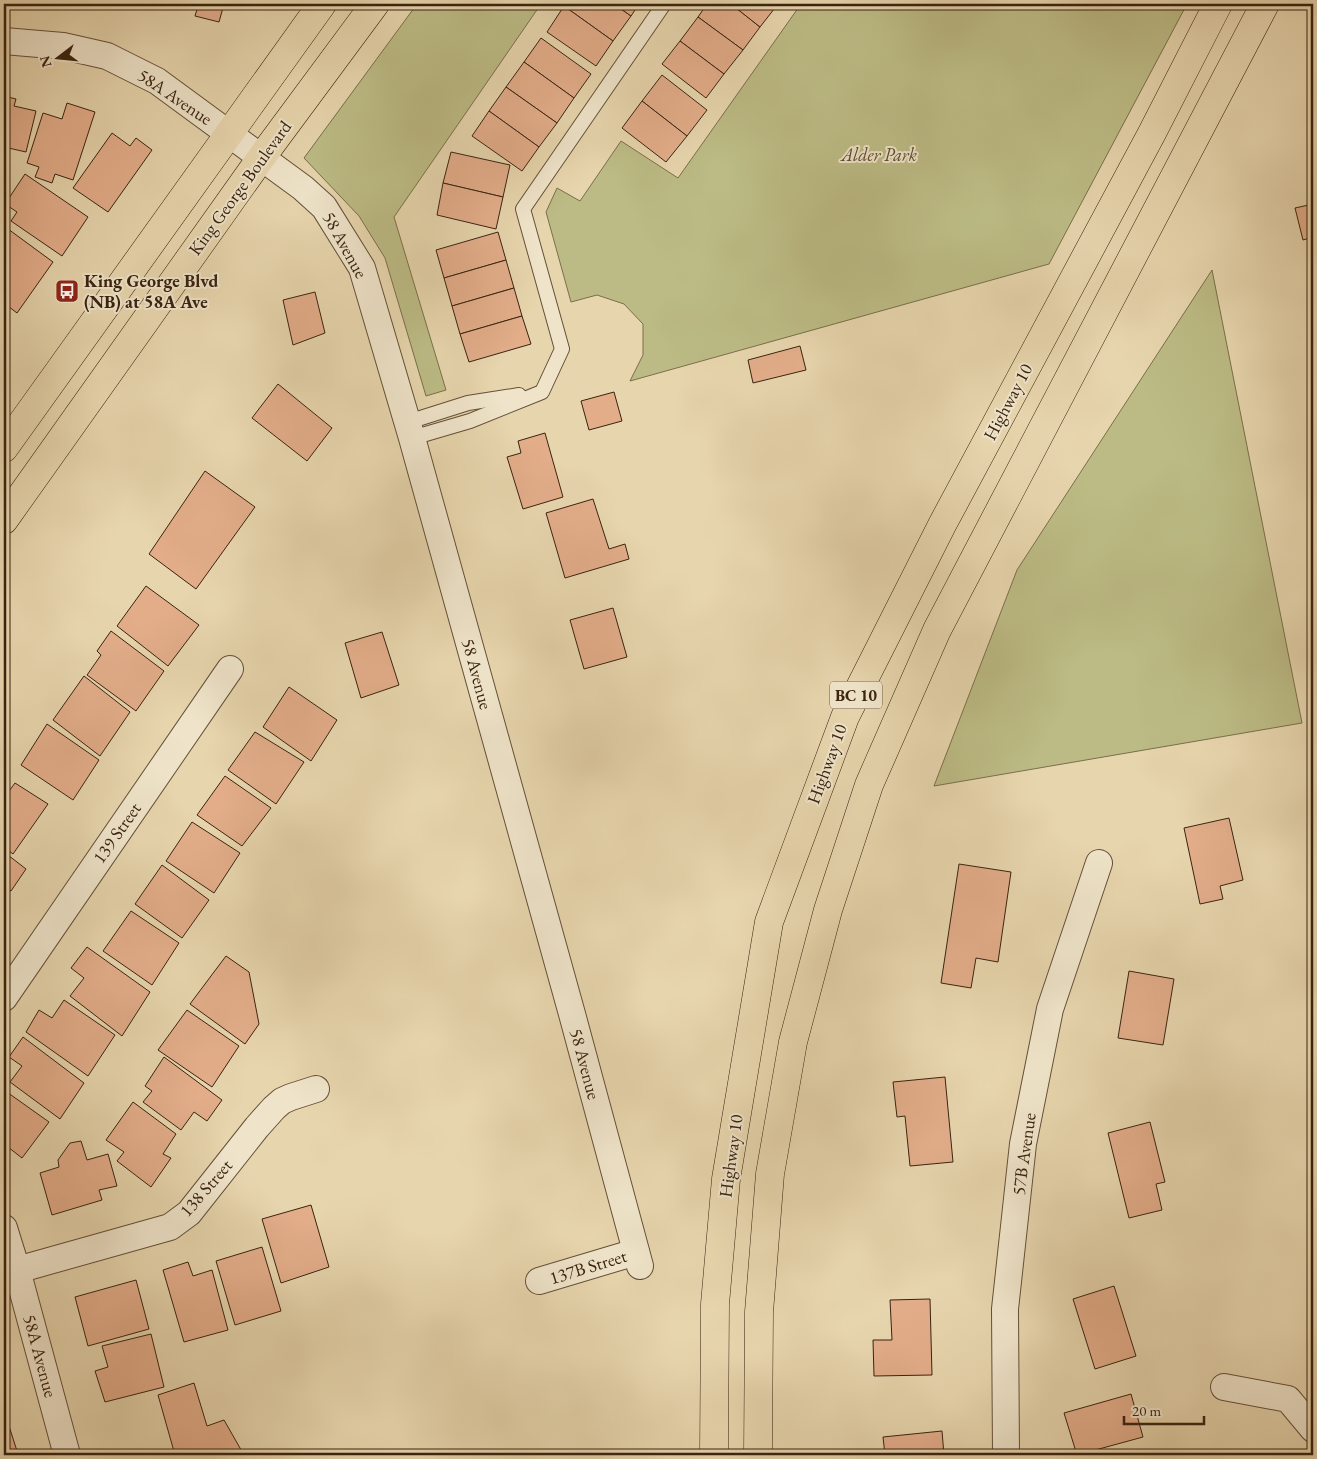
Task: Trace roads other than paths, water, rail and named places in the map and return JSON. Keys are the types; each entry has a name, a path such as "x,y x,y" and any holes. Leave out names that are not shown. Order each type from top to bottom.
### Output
{"main road":[{"path":"4,448 322,4"},
{"name":"King George Boulevard","path":"4,520 261,158 375,4"},
{"name":"Highway 10","path":"714,1455 715,1304 726,1179 769,922 845,717 942,525 1152,134 1218,4"},
{"name":"BC 10","path":"758,1455 759,1312 770,1174 793,1042 828,910 869,785 937,630 1265,4"}],"street":[{"name":"58A Avenue","path":"4,41 63,46 107,56 157,81 228,134"},
{"name":"58 Avenue","path":"228,134 302,188 324,207 362,268 410,430 638,1259"},
{"name":"139 Street","path":"4,998 230,669"},
{"name":"57B Avenue","path":"1006,1455 1005,1309 1023,1144 1050,1009 1099,863"},
{"name":"138 Street","path":"17,1270 170,1227 189,1213 274,1108 291,1097 316,1089"},
{"name":"58A Avenue","path":"4,1228 67,1455"},
{"name":"137B Street","path":"539,1282 638,1259"},
{"path":"1224,1387 1288,1399 1313,1429"}],"lane":[{"path":"410,430 470,421 542,392 562,349 523,209 664,4"}],"place":[{"name":"King George Blvd (NB) at 58A Ave","path":"67,291"}],"park label":[{"name":"Alder Park","path":"879,155"}]}
